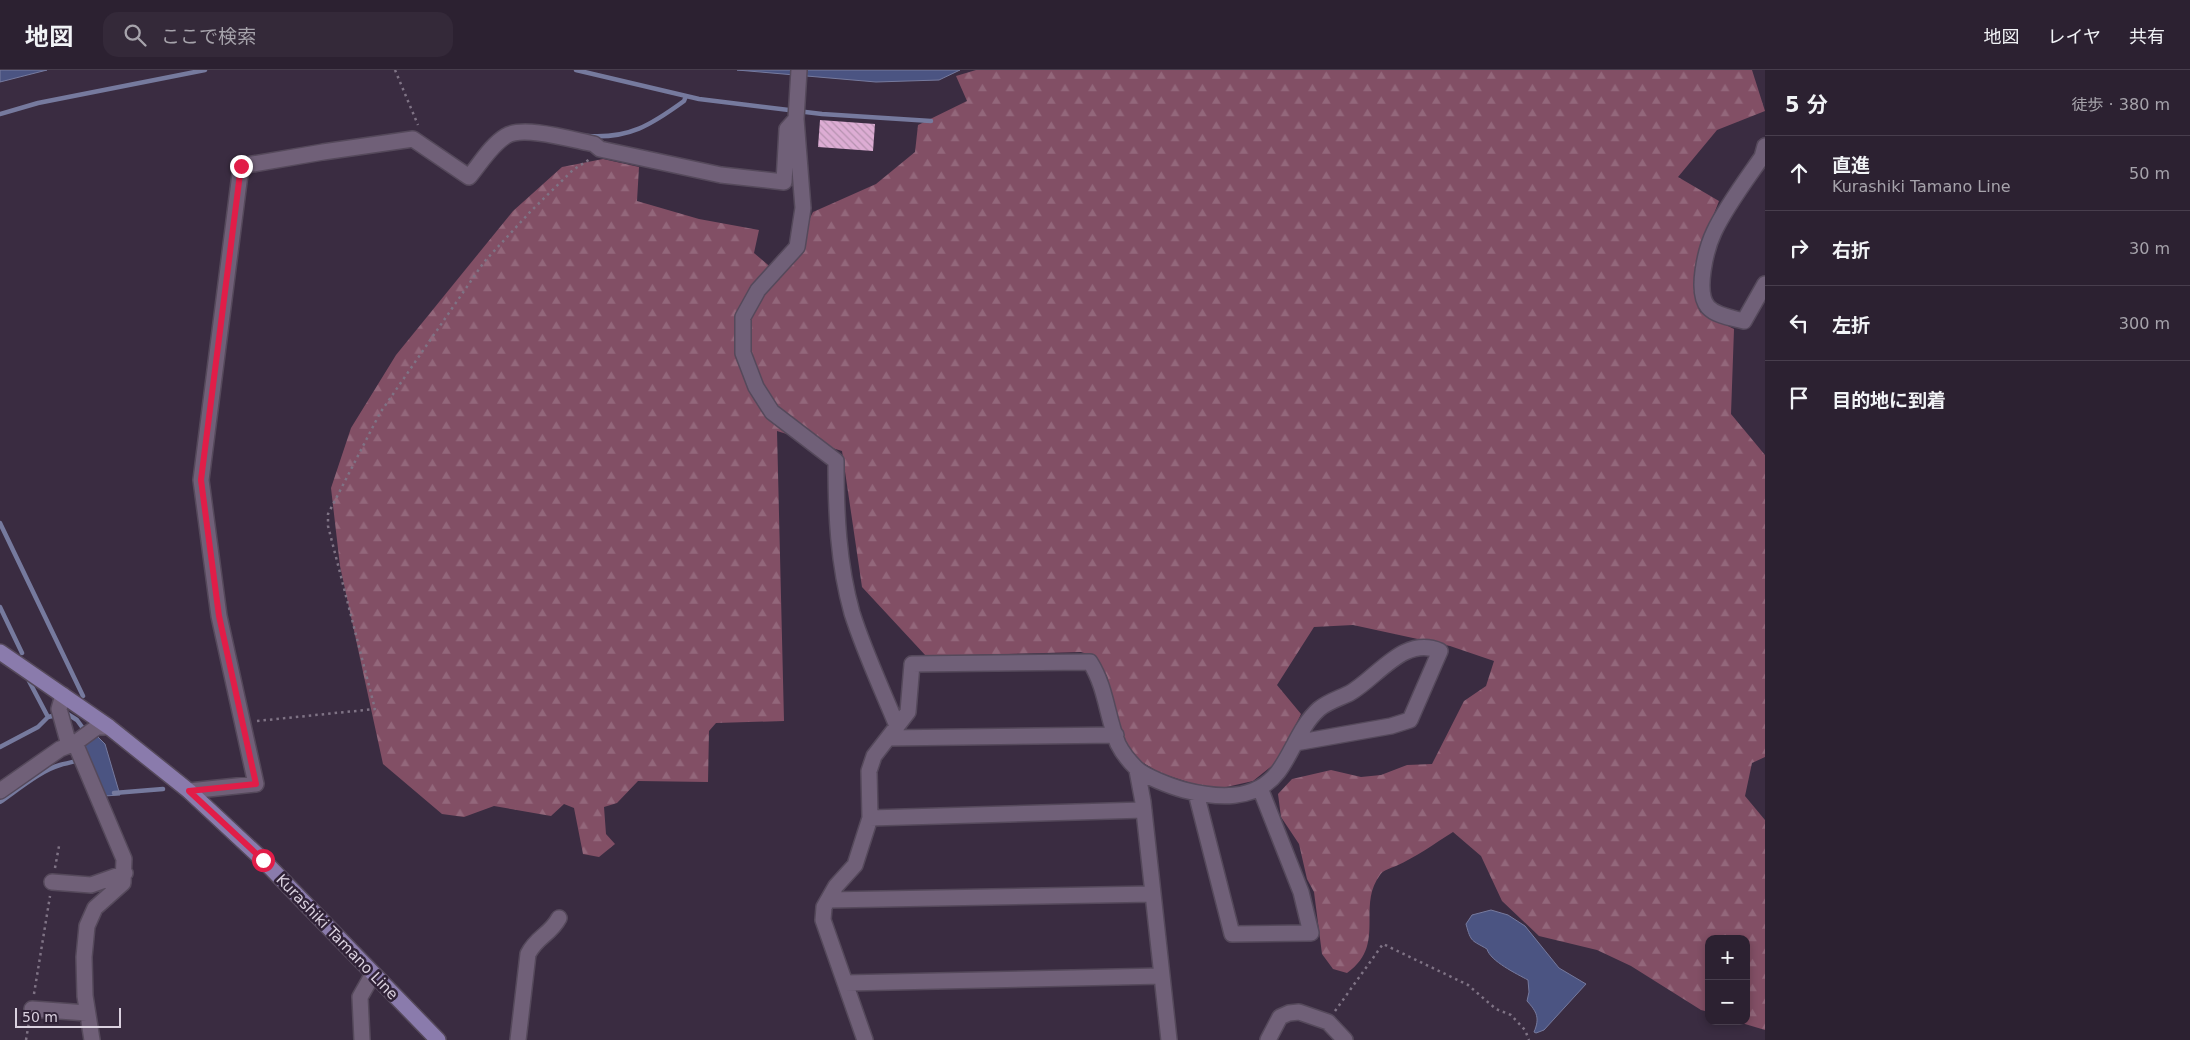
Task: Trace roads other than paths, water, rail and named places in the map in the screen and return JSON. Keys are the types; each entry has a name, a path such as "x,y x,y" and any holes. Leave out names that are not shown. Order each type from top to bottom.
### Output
{"main road":[{"name":"Kurashiki Tamano Line","path":"0,652 109,727 189,791 263,860 438,1040"}],"street":[{"path":"800,70 796,109 797,155 803,208 797,247 758,290 743,317 743,353 756,388 772,412 836,462 836,519 842,569 852,613 892,732"},
{"path":"189,791 256,784 219,616 201,480 241,166 408,140 418,141 469,177 500,140 514,132 526,132 594,144 600,149 721,175 784,182 787,129 796,109"},
{"path":"1765,146 1762,157 1714,232 1706,258 1703,297 1714,312 1744,321 1765,284"},
{"path":"1137,770 1175,787 1207,796 1237,796 1260,788 1278,772 1295,743 1320,708 1351,692 1393,659 1416,648 1428,646 1440,651 1410,720 1392,726 1295,743"},
{"path":"865,1040 823,920 824,906 836,886 855,864 870,818 870,771 874,756 908,712 912,664 1090,662 1098,674 1118,745 1137,770 1144,810 1170,1040"},
{"path":"63,695 61,714 80,745 124,859 125,873 123,883 95,908 87,926 84,958 84,996 92,1040"},
{"path":"0,790 60,749 80,745 96,727 109,727"},
{"path":"892,732 1116,735"},
{"path":"1196,793 1232,934 1311,933 1301,892 1260,788"},
{"path":"870,818 1144,810"},
{"path":"52,882 91,885 125,873"},
{"path":"828,900 1153,894"},
{"path":"518,1040 528,954 534,942 554,928 559,918"},
{"path":"362,1040 360,997 372,974"},
{"path":"846,983 1162,976"},
{"path":"32,1009 88,1013"},
{"path":"1268,1040 1280,1017 1284,1014 1299,1012 1328,1022 1345,1040"}],"water":[{"path":"0,70 47,70 0,82"},
{"path":"737,70 960,70 939,80 876,82"},
{"path":"97,736 105,744 120,795 104,796 84,746 86,742"},
{"path":"1491,910 1508,915 1525,926 1559,968 1586,984 1544,1030 1534,1032 1537,1019 1535,1012 1527,1001 1529,992 1528,980 1498,962 1489,954 1487,949 1475,942 1469,935 1466,924 1472,915"}],"waterway":[{"path":"0,114 38,103 205,70"},
{"path":"576,70 699,99 822,114 931,121"},
{"path":"587,136 615,135 639,129 672,110 684,101 686,96"},
{"path":"0,523 83,696"},
{"path":"0,607 22,653"},
{"path":"29,681 48,717 66,713 77,720 85,731"},
{"path":"0,747 38,727 48,717"},
{"path":"0,802 45,771 78,760"},
{"path":"114,793 163,789"}]}
